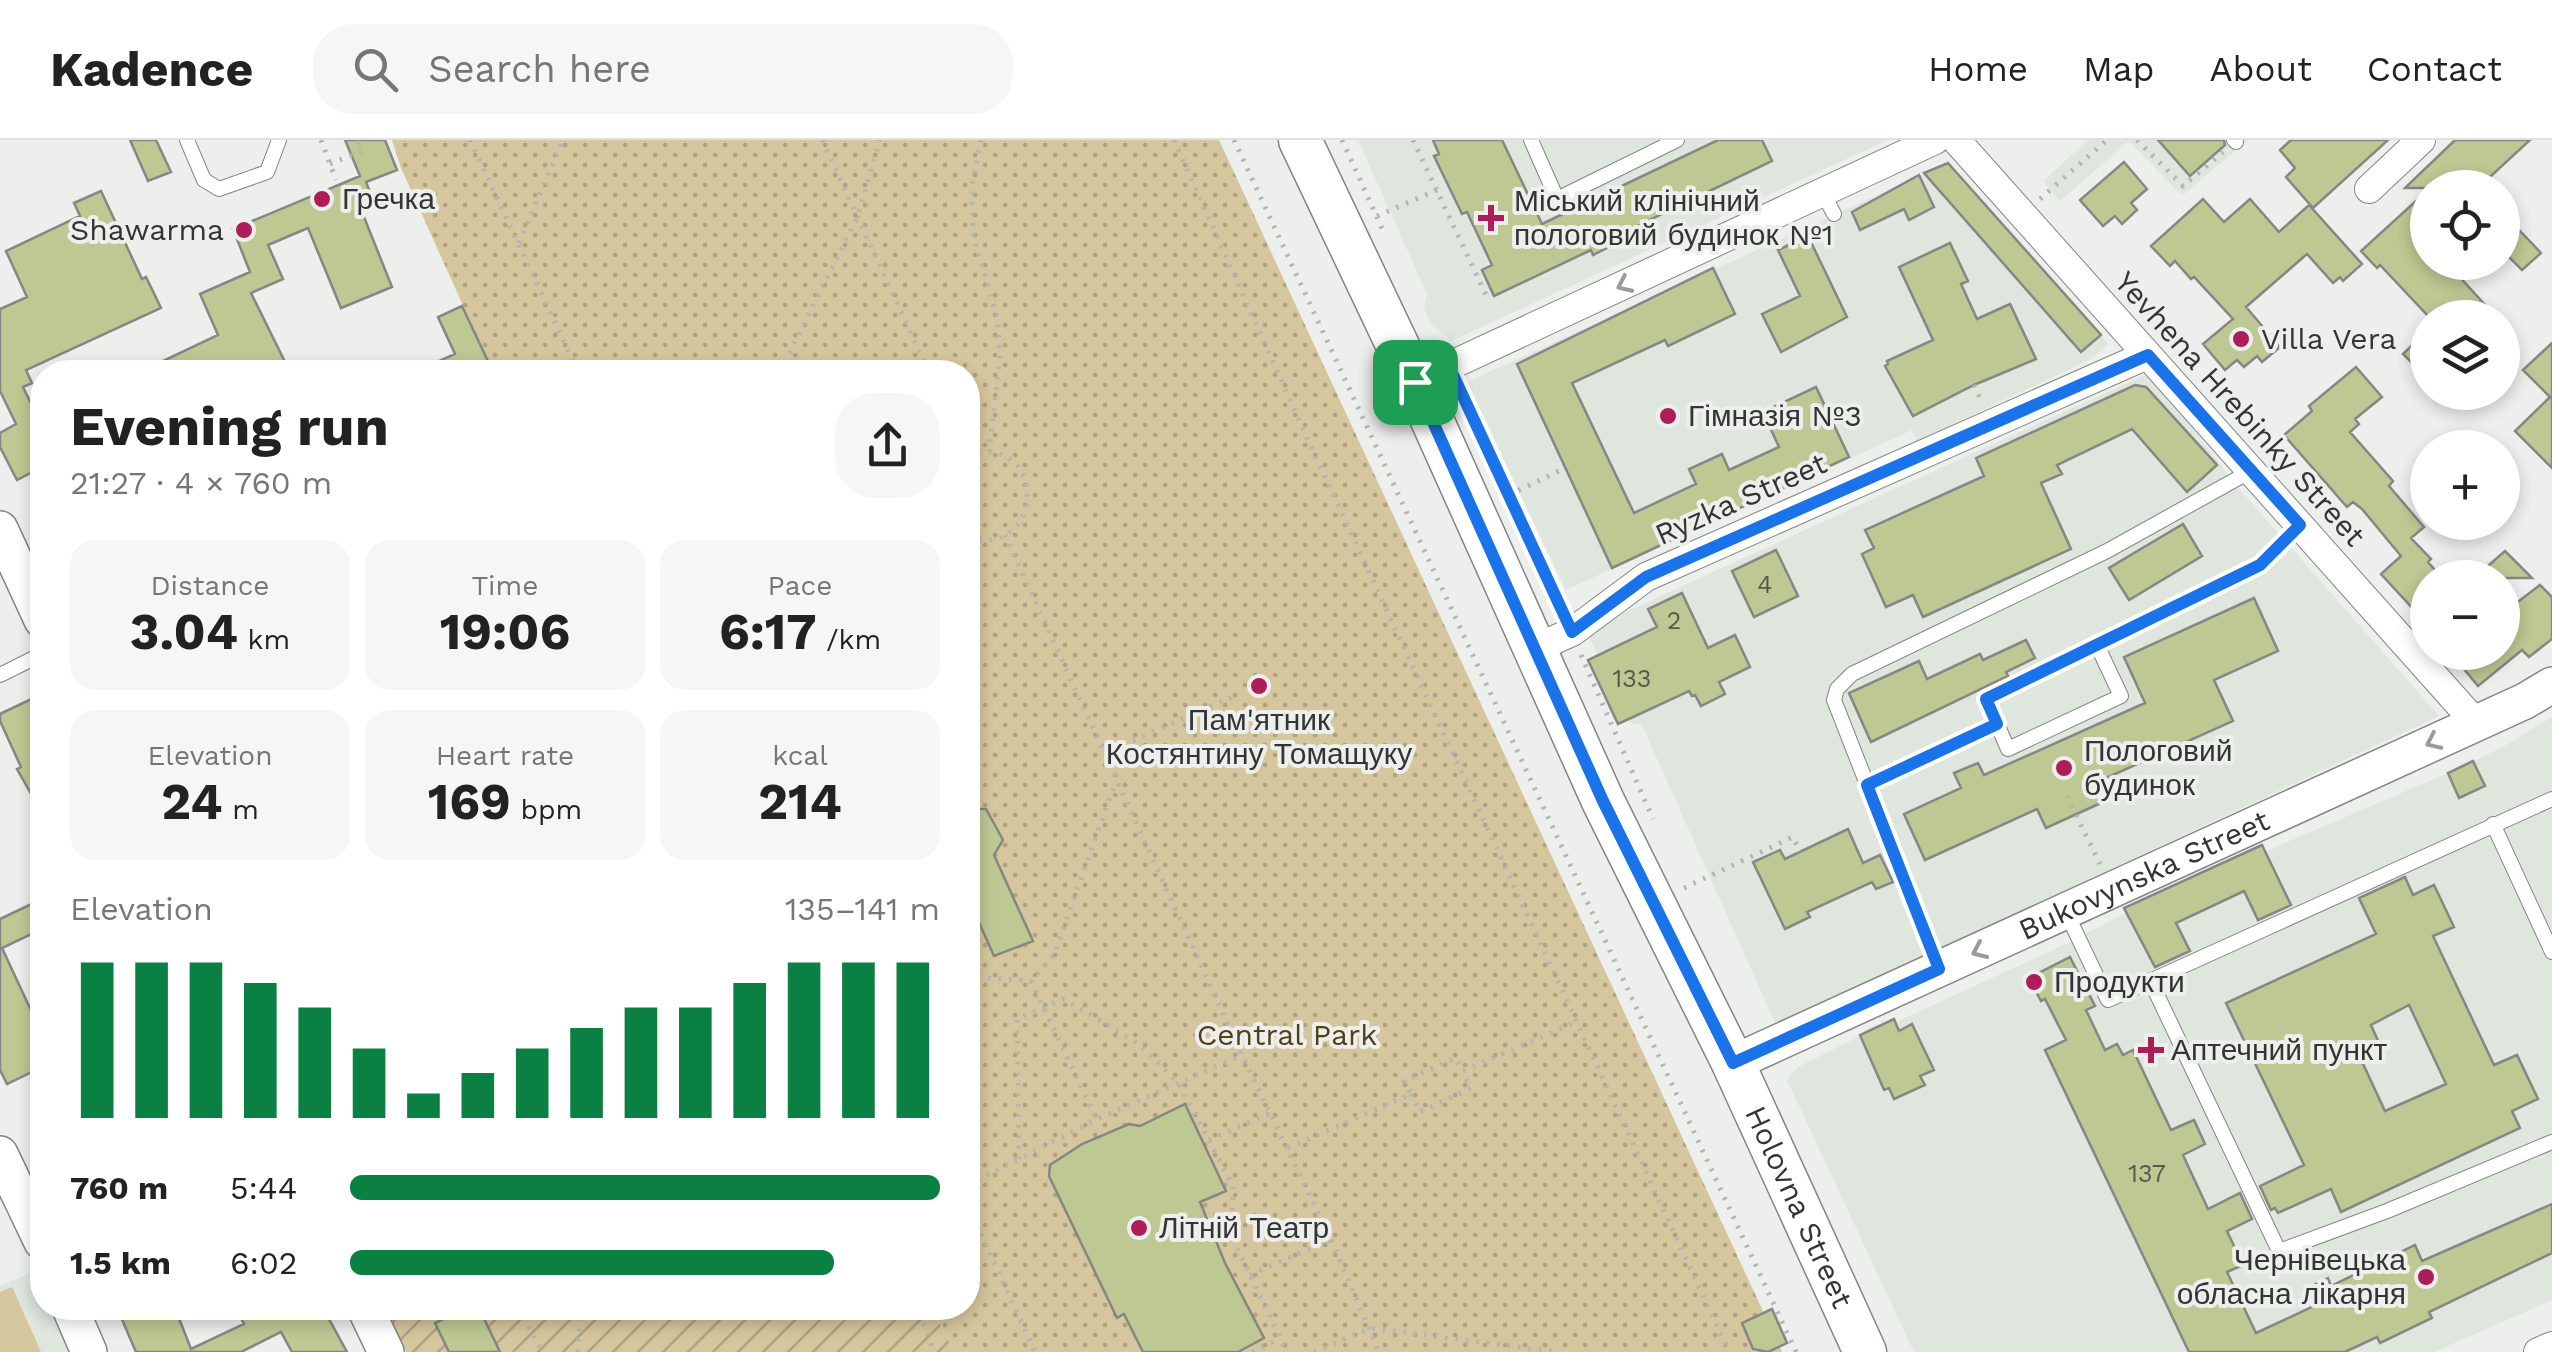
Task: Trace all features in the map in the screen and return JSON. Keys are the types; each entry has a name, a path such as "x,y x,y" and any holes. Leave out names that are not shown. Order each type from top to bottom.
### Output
{"main road":[{"name":"Holovna Street","path":"1300,140 1432,374 1554,640 1603,801 1733,1063 1866,1352"}],"street":[{"path":"1432,374 1828,203 1935,140"},
{"name":"Yevhena Hrebinky Street","path":"1956,140 2475,722"},
{"path":"2370,189 2422,140"},
{"name":"Ryzka Street","path":"1554,640 1646,577 2148,355"},
{"path":"0,529 30,594"},
{"name":"Bukovynska Street","path":"1733,1063 2525,702 2552,684"},
{"path":"0,1154 30,1215"},
{"path":"75,1320 89,1352"},
{"path":"371,1320 386,1352"},
{"path":"2538,1352 2552,1346"}],"lane":[{"path":"187,140 204,180 219,189 268,172 279,140"},
{"path":"1531,140 1557,199 1676,140"},
{"path":"1939,969 1834,700 1837,689 1852,674 2107,551 2251,471"},
{"path":"2097,644 2121,696 2008,749 1986,699 2097,644 2260,565 2300,525"},
{"path":"0,674 30,660"},
{"path":"1867,785 1997,724"},
{"path":"2066,912 2108,1000 2552,799"},
{"path":"2493,824 2552,952"},
{"path":"2150,980 2279,1250 2386,1211 2552,1142"}],"path":[{"path":"321,140 336,180"},
{"path":"330,164 362,152 359,142 366,140"},
{"path":"470,140 572,360"},
{"path":"518,245 563,140"},
{"path":"822,140 923,360"},
{"path":"786,360 858,218 880,140"},
{"path":"982,140 972,184 973,235 998,321 1000,359 989,451"},
{"path":"1174,140 1729,1352"},
{"path":"1234,140 1796,1352"},
{"path":"1342,140 1384,233"},
{"path":"1414,140 1486,295"},
{"path":"2022,213 2107,140"},
{"path":"2138,140 2183,186 2235,141"},
{"path":"1377,216 1437,190"},
{"path":"1432,374 1508,495 1554,640 1653,820"},
{"path":"980,452 1000,454 1018,467 1028,488 1026,510 1014,529 980,540"},
{"path":"1508,495 1565,468"},
{"path":"1005,535 1242,1055 1331,1239 1379,1352"},
{"path":"1104,753 1237,695"},
{"path":"1031,981 1054,955 1116,780"},
{"path":"2066,796 2086,836"},
{"path":"1692,904 1684,888 1793,837 1800,852"},
{"path":"980,975 1031,981"},
{"path":"1031,981 1097,1119"},
{"path":"1019,1159 1017,1019 1064,999 1138,1044 1179,1084 1233,1186 1230,1235 1287,1352"},
{"path":"1463,1072 1576,1022"},
{"path":"980,1179 1097,1119 1242,1055"},
{"path":"1456,1058 1470,1088 1420,1112 1412,1094 1404,1081 1456,1058"},
{"path":"1288,1148 1412,1094"},
{"path":"1208,1140 1272,1112"},
{"path":"980,1231 1035,1352"},
{"path":"1250,1274 1331,1239"},
{"path":"525,1320 542,1352"},
{"path":"578,1352 579,1320"},
{"path":"922,1320 934,1352"},
{"path":"1314,1352 1371,1328 1556,1352"},
{"path":"1252,1352 1279,1339"}],"shaded area":[{"path":"1358,140 1888,140 1451,341 1429,321 1424,308 1427,294"},
{"path":"2088,140 2248,140 2182,196 2129,141 2060,201 2043,181"},
{"path":"1948,163 2109,344 2091,359 1917,441 1912,430 1566,590 1467,382"},
{"path":"2149,373 2242,492 2439,716 1776,1025 1642,725 1629,723 1586,630"},
{"path":"2552,717 2552,1300 2434,1352 1914,1352 1787,1080 1798,1067 1894,1019 1896,1022 2066,944 2126,913 2124,908 2157,892 2160,898 2187,885 2184,879 2204,870 2207,877 2262,845 2266,851 2448,773 2503,747"},
{"path":"30,1273 30,1320 73,1320 87,1352 0,1352 0,1286"}],"green space":[{"name":"Central Park","path":"392,140 1219,140 1782,1352 954,1352 938,1320 980,1320 980,360 488,360"},
{"path":"12,1287 41,1352 0,1352 0,1292"},
{"path":"391,1320 938,1320 954,1352 406,1352"}],"building":[{"path":"130,140 156,140 171,172 148,181"},
{"path":"345,140 385,140 397,170 366,182 374,202 360,207 392,287 341,308 308,228 268,245 283,279 251,293 284,360 165,360 218,335 200,294 250,272 233,229 360,176"},
{"path":"1433,140 1502,140 1542,224 1718,140 1762,140 1772,161 1608,240 1611,246 1593,255 1591,250 1494,296 1482,270 1492,265 1434,156 1439,154"},
{"path":"2158,140 2224,140 2225,145 2190,176"},
{"path":"2291,140 2388,140 2313,208 2286,177 2295,168 2280,150"},
{"path":"2455,140 2530,140 2498,170 2424,170"},
{"path":"2124,162 2147,189 2131,203 2137,210 2122,224 2115,216 2103,226 2080,200"},
{"path":"1948,163 2101,335 2081,352 1924,173"},
{"path":"1919,175 1934,207 1909,220 1904,209 1860,230 1852,212"},
{"path":"101,191 142,279 146,277 161,308 48,360 30,360 30,368 26,370 30,384 23,387 30,401 30,473 17,480 0,447 0,433 16,424 0,391 0,309 27,297 6,251 80,216 74,203"},
{"path":"2203,199 2224,222 2250,199 2279,232 2309,205 2362,264 2343,281 2340,277 2333,283 2307,254 2246,307 2280,347 2262,362 2257,356 2244,367 2237,360 2225,370 2203,344 2233,319 2194,277 2191,279 2175,261 2170,266 2151,246"},
{"path":"2410,206 2410,280 2462,280 2481,300 2413,300 2361,251"},
{"path":"2520,231 2541,253 2520,268"},
{"path":"1808,236 1847,317 1781,352 1762,314 1800,296 1778,250"},
{"path":"1950,243 1968,281 1961,284 1977,319 2010,304 2036,359 1913,416 1885,366 1887,361 1933,340 1899,267"},
{"path":"1713,268 1735,314 1668,346 1665,340 1572,383 1634,513 1696,484 1689,469 1722,454 1729,470 1779,447 1763,412 1816,387 1849,457 1612,568 1517,364"},
{"path":"462,306 487,360 442,360 455,354 438,317"},
{"path":"2552,343 2552,468 2516,430 2550,397 2523,370"},
{"path":"2356,367 2382,397 2355,419 2359,424 2350,432 2393,481 2389,486 2410,511 2410,540 2431,559 2410,560 2410,605 2381,574 2401,556 2362,509 2353,502 2347,507 2284,435 2312,411 2309,406"},
{"path":"2135,385 2146,387 2217,465 2187,492 2132,429 2057,465 2062,474 2041,483 2071,549 1923,617 1913,595 1886,607 1862,554 1874,548 1865,530 1984,476 1976,458"},
{"path":"2183,524 2202,556 2129,600 2109,568"},
{"path":"1776,550 1798,596 1754,617 1732,571"},
{"path":"2505,551 2514,560 2495,560"},
{"path":"2520,566 2532,578 2520,578"},
{"path":"2540,585 2552,597 2552,639 2529,657 2520,652 2520,600"},
{"path":"1682,593 1708,648 1735,635 1750,667 1719,682 1725,694 1701,706 1689,691 1618,724 1588,660 1657,627 1648,609"},
{"name":"Пологовий будинок","path":"2254,598 2278,651 2214,680 2233,721 2095,783 2103,802 2046,828 2037,809 1925,860 1904,814 1961,788 1954,773 1978,763 1984,775 2145,703 2124,657"},
{"path":"2026,640 2035,658 2006,672 2008,676 1871,742 1849,693 1919,661 1927,679 1980,654 1983,660"},
{"path":"2465,670 2498,670 2478,686"},
{"path":"30,700 30,792 17,769 21,767 0,714"},
{"path":"2473,761 2485,786 2459,798 2448,773"},
{"path":"980,809 986,809 1003,840 994,855 1033,941 994,956 980,925"},
{"path":"1848,829 1863,863 1880,855 1893,882 1876,889 1872,882 1807,912 1810,917 1785,929 1753,862 1780,850 1785,859"},
{"path":"2262,845 2291,905 2258,920 2244,891 2176,923 2190,951 2155,967 2124,908"},
{"path":"2405,877 2413,895 2434,885 2454,927 2433,936 2494,1065 2517,1055 2538,1099 2512,1111 2520,1128 2341,1212 2331,1189 2278,1213 2275,1208 2271,1210 2260,1186 2304,1165 2226,1003 2376,934 2359,898","holes":["2409,1005 2446,1084 2385,1111 2358,1053 2379,1043 2371,1025"]},
{"path":"30,905 30,935 2,948 30,1008 30,1073 7,1084 0,1070 0,919"},
{"path":"2070,957 2095,1006 2086,1010 2105,1050 2117,1044 2123,1055 2133,1050 2171,1130 2194,1120 2205,1144 2183,1155 2208,1209 2240,1193 2252,1219 2227,1231 2243,1265 2227,1272 2256,1333 2314,1306 2304,1290 2328,1278 2331,1286 2415,1245 2422,1261 2552,1204 2552,1253 2429,1312 2432,1318 2380,1343 2377,1337 2345,1352 2189,1352 2045,1050 2066,1040 2029,978"},
{"path":"1894,1019 1899,1031 1912,1024 1934,1070 1920,1076 1925,1085 1894,1099 1889,1088 1884,1090 1860,1035"},
{"path":"1185,1104 1226,1191 1200,1202 1225,1263 1264,1338 1238,1352 1143,1352 1124,1314 1117,1318 1049,1176 1050,1165 1082,1144 1129,1124 1140,1126"},
{"path":"1772,1309 1787,1343 1768,1352 1753,1349 1742,1323"},
{"path":"122,1320 180,1320 191,1349 244,1324 242,1320 330,1320 347,1352 292,1352 281,1332 241,1352 136,1352"},
{"path":"485,1320 500,1352 449,1352 435,1323"}],"place":[{"name":"Гречка","path":"322,199"},
{"name":"Міський клінічний пологовий будинок №1","path":"1491,218"},
{"name":"Shawarma","path":"244,230"},
{"name":"Villa Vera","path":"2241,339"},
{"name":"Гімназія №3","path":"1668,416"},
{"name":"Пам'ятник Костянтину Томащуку","path":"1259,686"},
{"name":"Пологовий будинок","path":"2064,768"},
{"name":"Продукти","path":"2034,982"},
{"name":"Аптечний пункт","path":"2151,1050"},
{"name":"Літній Театр","path":"1139,1228"},
{"name":"Чернівецька обласна лікарня","path":"2426,1277"}],"route":[{"path":"2148,355 2300,525 2260,565 1986,699 1997,724 1867,785 1939,969 1733,1063 1603,801 1415,382 1449,366 1572,632 1646,577 2148,355"}]}
